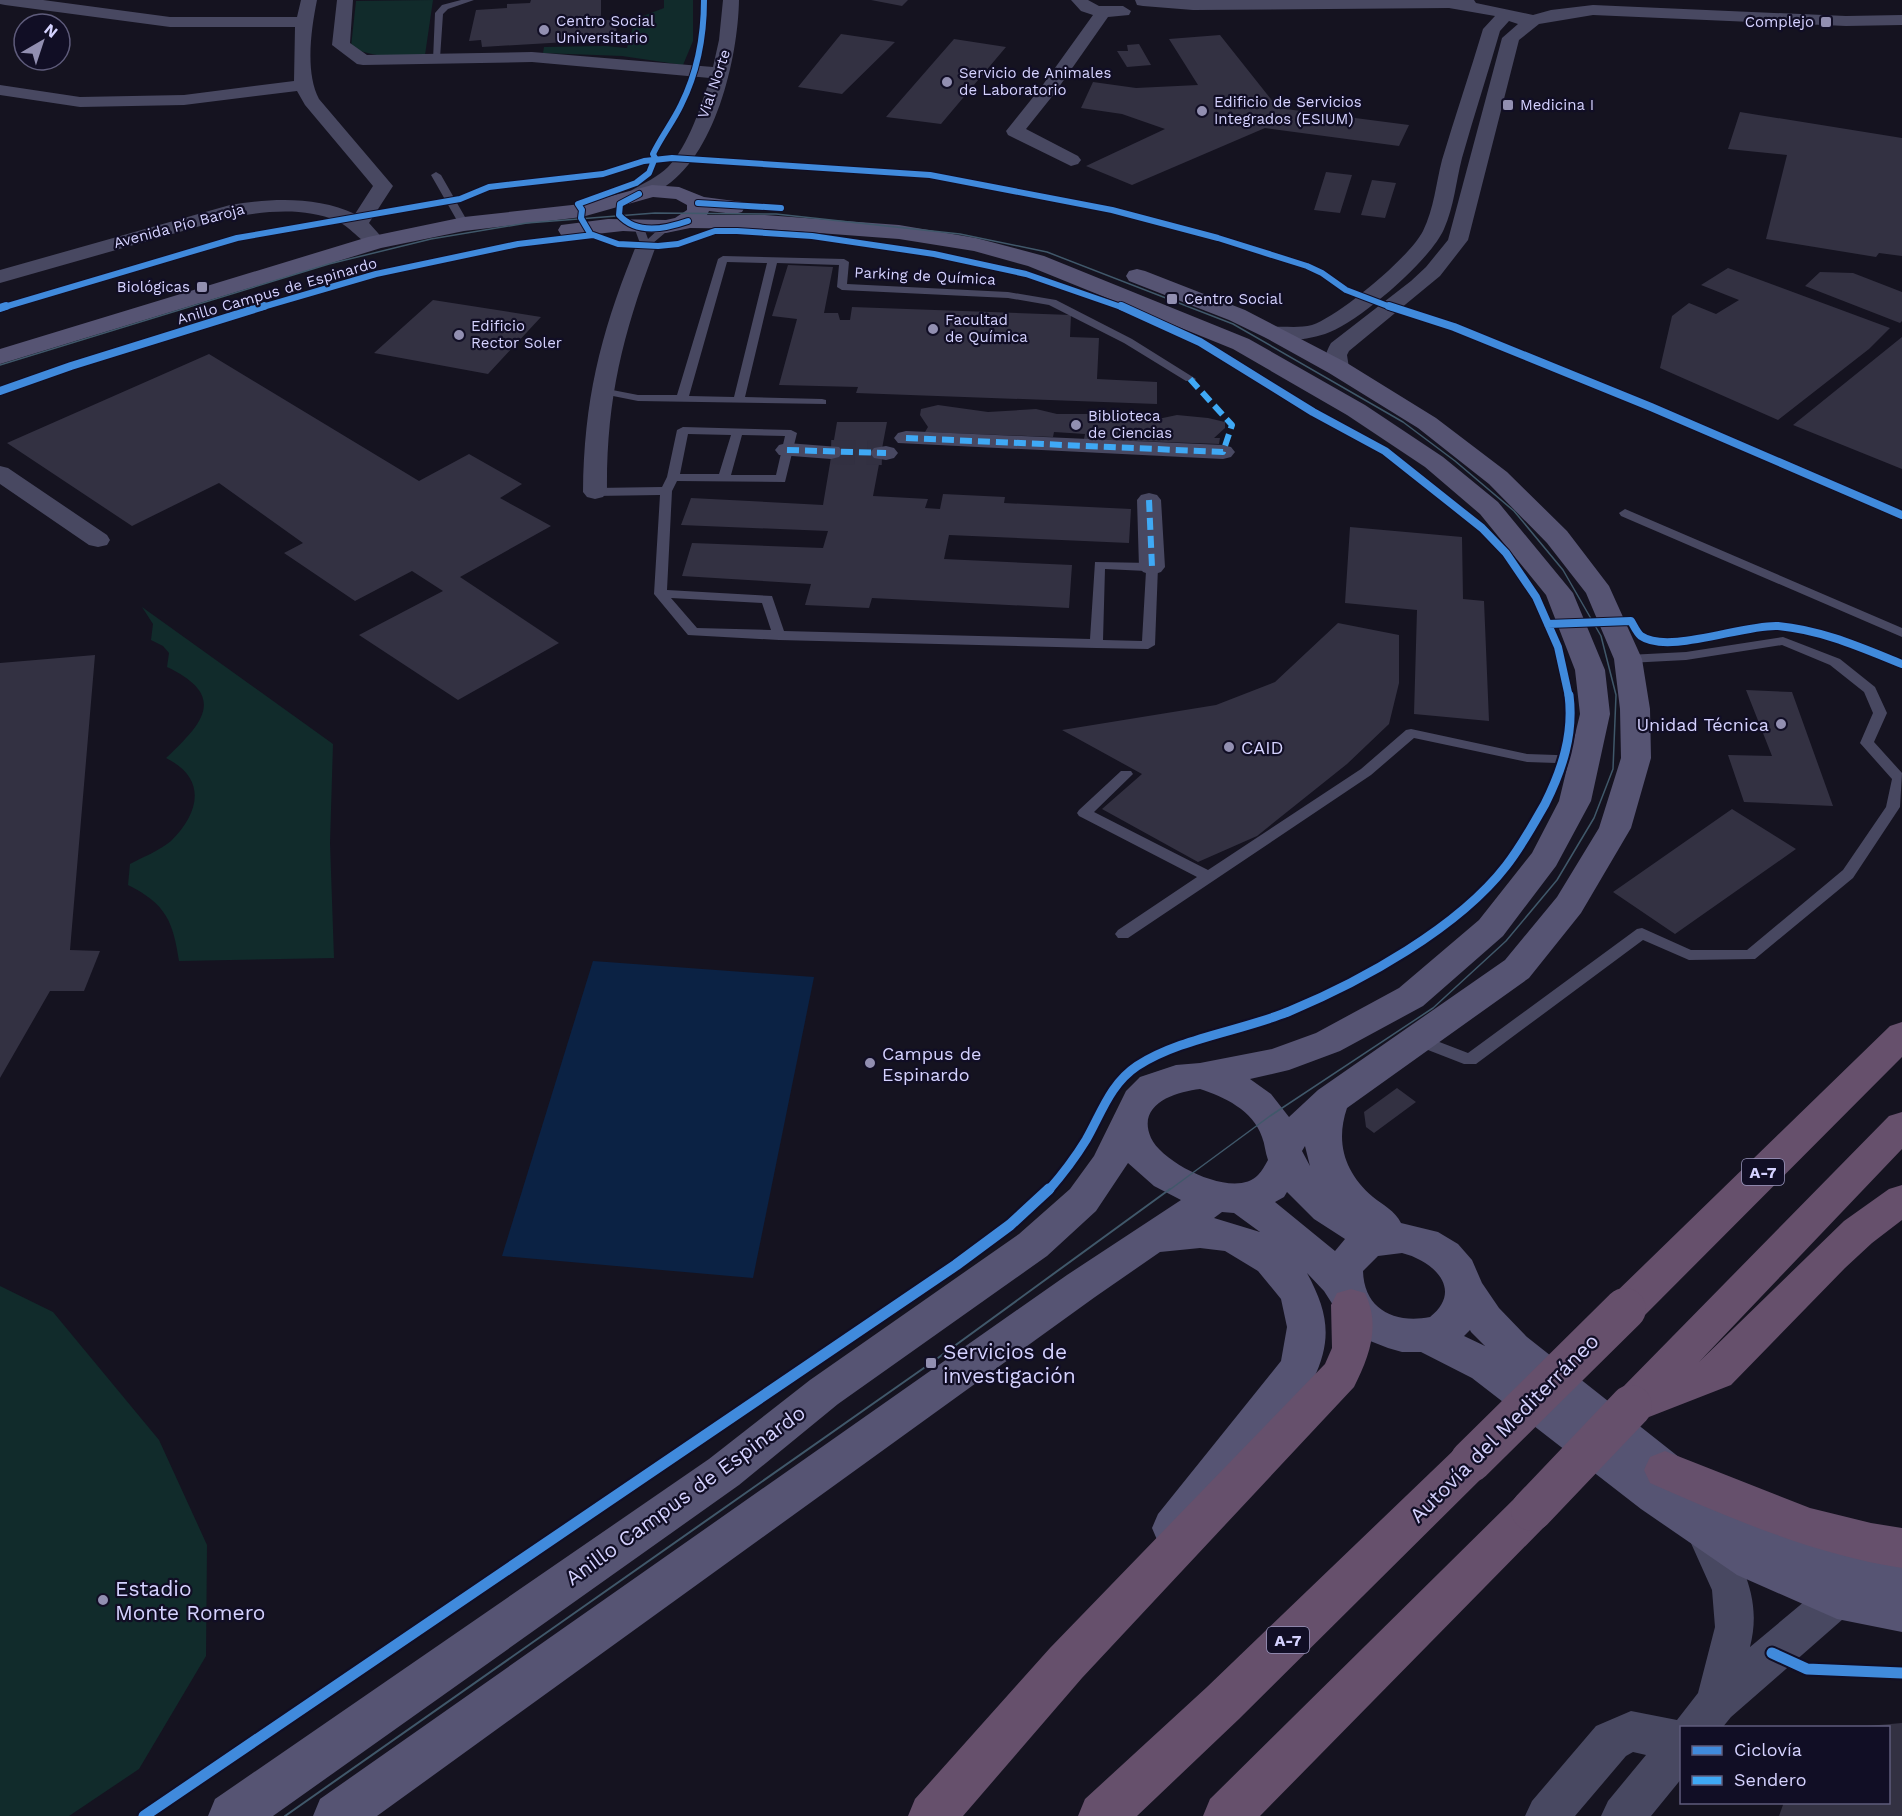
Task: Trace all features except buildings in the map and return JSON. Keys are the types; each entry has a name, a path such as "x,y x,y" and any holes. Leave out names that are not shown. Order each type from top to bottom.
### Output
{"highway":[{"name":"Autovía del Mediterráneo","path":"1102,1816 1223,1703 1471,1461 1902,1035"},
{"path":"1227,1816 1532,1510 1683,1350 1902,1125"},
{"path":"1631,1406 1717,1373 1831,1257 1858,1232 1902,1200"},
{"path":"932,1816 1066,1663 1340,1375 1352,1348 1348,1296"},
{"path":"1665,1470 1780,1518 1832,1535 1902,1548"}],"main road":[{"name":"Anillo Campus de Espinardo","path":"0,357 376,242 464,224 582,210 633,196 667,191 686,212 899,232 976,245 1036,261 1078,276 1241,344 1286,368 1434,462 1489,508 1559,593 1590,670 1595,714 1585,760 1575,801 1545,858 1491,928 1411,997 1328,1042 1276,1061 1200,1076 1176,1078 1153,1087 1138,1101 1109,1164 1083,1200 1033,1245 824,1392 724,1472 232,1816"},
{"path":"633,196 620,204 618,212 621,218 639,232"},
{"name":"Anillo Campus de Espinardo","path":"0,378 250,296 392,257 501,237 639,232 686,212 863,214 961,226 1031,241 1076,255"},
{"path":"337,1816 1151,1238 1229,1198 1271,1187 1285,1152 1330,1100 1517,969 1569,905 1615,828 1636,758 1635,709 1628,659 1599,592 1549,529 1498,478 1427,423 1338,368 1237,315 1120,270"},
{"name":"Anillo Campus de Espinardo","path":"1200,1076 1224,1081 1254,1099 1270,1116 1285,1152 1329,1212 1391,1238"},
{"path":"1330,1100 1323,1132 1330,1175 1356,1206 1391,1238"},
{"path":"1131,1118 1132,1136 1136,1146 1149,1163 1180,1182 1229,1198 1286,1229 1317,1257 1364,1318 1382,1330 1404,1336 1425,1335 1439,1331 1454,1321 1463,1307 1465,1290"},
{"path":"1066,1663 1299,1368 1305,1345 1305,1315 1298,1294 1286,1274 1266,1254 1244,1241 1216,1233 1190,1233 1151,1238"},
{"path":"1348,1296 1344,1271 1351,1257 1364,1245 1391,1238 1424,1243 1444,1255 1458,1271 1465,1290 1485,1320 1513,1349 1698,1497 1762,1536 1800,1551 1834,1561 1902,1573"},
{"path":"1425,1335 1486,1366 1706,1532 1752,1561 1838,1599 1902,1611"}],"street":[{"path":"5,0 170,22 304,22"},
{"path":"309,0 304,22 303,85 311,101 383,186 358,224 376,242"},
{"path":"345,0 341,45 363,60 532,57 625,63 692,72 719,73"},
{"name":"Vial Norte","path":"633,196 668,177 681,163 708,107 728,44 730,0"},
{"path":"1079,0 1091,9 1104,12 1139,4 1448,3 1525,9 1627,11 1846,21 1902,20"},
{"path":"1274,333 1296,334 1321,328 1386,282 1417,255 1432,234 1492,29 1525,9 1624,3 1842,14 1902,13"},
{"path":"1338,368 1336,355 1339,348 1438,267 1458,240 1511,38 1525,9"},
{"path":"1071,160 1016,131 1104,12"},
{"path":"0,90 92,101 184,100 303,85"},
{"path":"1458,142 1484,145"},
{"path":"681,163 686,184 686,212"},
{"name":"Avenida Pío Baroja","path":"1,273 255,206 309,208 331,213 358,224"},
{"path":"595,492 595,440 602,391 625,304 639,232"},
{"path":"906,438 1223,452"},
{"path":"787,450 831,452"},
{"path":"0,473 98,540"},
{"path":"1149,500 1152,567"},
{"path":"1705,1715 1735,1627 1732,1590 1706,1532"},
{"path":"1705,1715 1838,1599"},
{"path":"1547,1816 1611,1741 1631,1731 1680,1743"},
{"path":"1623,1816 1680,1745"}],"lane":[{"path":"436,58 439,13 445,7 470,0"},
{"path":"436,175 464,224"},
{"name":"Parking de Química","path":"682,399 723,259 844,262 842,287 1008,295 1052,302 1128,341 1190,379"},
{"path":"739,400 773,260"},
{"path":"602,391 638,398 822,402"},
{"path":"673,477 781,479 791,433 683,430 673,477 666,491 660,594 693,632 779,636 1096,644 1148,645 1152,567 1099,565 1096,644"},
{"path":"724,478 737,433"},
{"path":"595,492 666,491"},
{"path":"1625,513 1902,633"},
{"path":"660,594 767,599 779,636"},
{"path":"1416,1039 1470,1060 1642,933 1689,955 1750,955 1848,874 1893,807 1899,778 1867,742 1880,713 1870,690 1836,662 1783,641 1686,656 1628,659"},
{"path":"1123,934 1366,772 1411,733 1527,758 1585,760"},
{"path":"1126,774 1084,813 1209,877"}],"green space":[{"path":"433,0 425,55 396,57 351,47 356,1"},
{"path":"664,0 693,0 693,41 683,65 622,56 543,53 544,47 627,48 635,19 664,8"},
{"path":"142,607 333,744 330,843 334,958 179,961 174,935 166,915 151,899 128,885 130,864 171,841 181,830 193,808 195,796 188,775 166,758 190,733 199,721 203,710 203,699 198,689 186,678 167,667 169,653 163,646 151,640 153,624"},
{"name":"Estadio Monte Romero","path":"0,1286 53,1312 159,1440 207,1545 206,1656 139,1769 69,1816 0,1816"}],"water":[{"path":"593,961 814,977 753,1278 502,1256"}],"tunnel":[{"path":"831,452 882,453"}],"tram line":[{"path":"0,365 329,264 431,239 527,223 655,213 776,214 960,234 1047,252 1233,324 1403,422 1455,461 1514,511 1563,570 1601,636 1616,695 1613,769 1594,818 1557,880 1506,941 1433,1008 1270,1116 1168,1191"},
{"path":"285,1816 931,1363 1170,1189"}],"marked path":[{"path":"906,438 1223,452 1232,425 1190,379"},
{"path":"787,450 886,453"},
{"path":"1149,500 1152,567"}],"cycle path":[{"path":"591,235 581,218 582,210 578,204 636,183 649,173 655,158 653,154 681,106 692,77 703,28 704,0"},
{"path":"0,308 237,238 460,199 489,187 603,174 644,161 672,158 930,175 1112,210 1218,238 1307,266 1322,273 1346,290 1420,318 1454,327 1651,407 1902,515"},
{"path":"639,194 620,204 619,215 625,222 642,228 661,228 688,221"},
{"path":"698,203 781,208"},
{"path":"0,391 95,358 376,274 470,253 566,237 593,235 618,244 658,246 678,244 715,231 767,232 888,246 980,263 1070,288 1158,322 1214,350 1313,412 1401,461 1482,528 1499,544 1522,574 1548,621 1558,647 1569,699 1570,726 1566,752 1544,806 1506,867 1444,924 1407,950 1330,993 1243,1029 1171,1049 1135,1068 1114,1088 1083,1145 1058,1179 1047,1192 997,1235 144,1816"},
{"path":"1548,624 1631,621 1640,636 1653,641 1669,642 1742,629 1775,626 1824,635 1902,664"},
{"path":"1772,1653 1807,1669 1902,1673"}],"place":[{"name":"Complejo","path":"1826,22"},
{"name":"Centro Social Universitario","path":"544,30"},
{"name":"Servicio de Animales de Laboratorio","path":"947,82"},
{"name":"Medicina I","path":"1508,105"},
{"name":"Edificio de Servicios Integrados (ESIUM)","path":"1202,111"},
{"name":"Biológicas","path":"202,287"},
{"name":"Centro Social","path":"1172,299"},
{"name":"Facultad de Química","path":"933,329"},
{"name":"Edificio Rector Soler","path":"459,335"},
{"name":"Biblioteca de Ciencias","path":"1076,425"},
{"name":"Unidad Técnica","path":"1781,724"},
{"name":"CAID","path":"1229,747"},
{"name":"Campus de Espinardo","path":"870,1063"},
{"name":"Servicios de investigación","path":"931,1363"},
{"name":"Estadio Monte Romero","path":"103,1600"}]}
